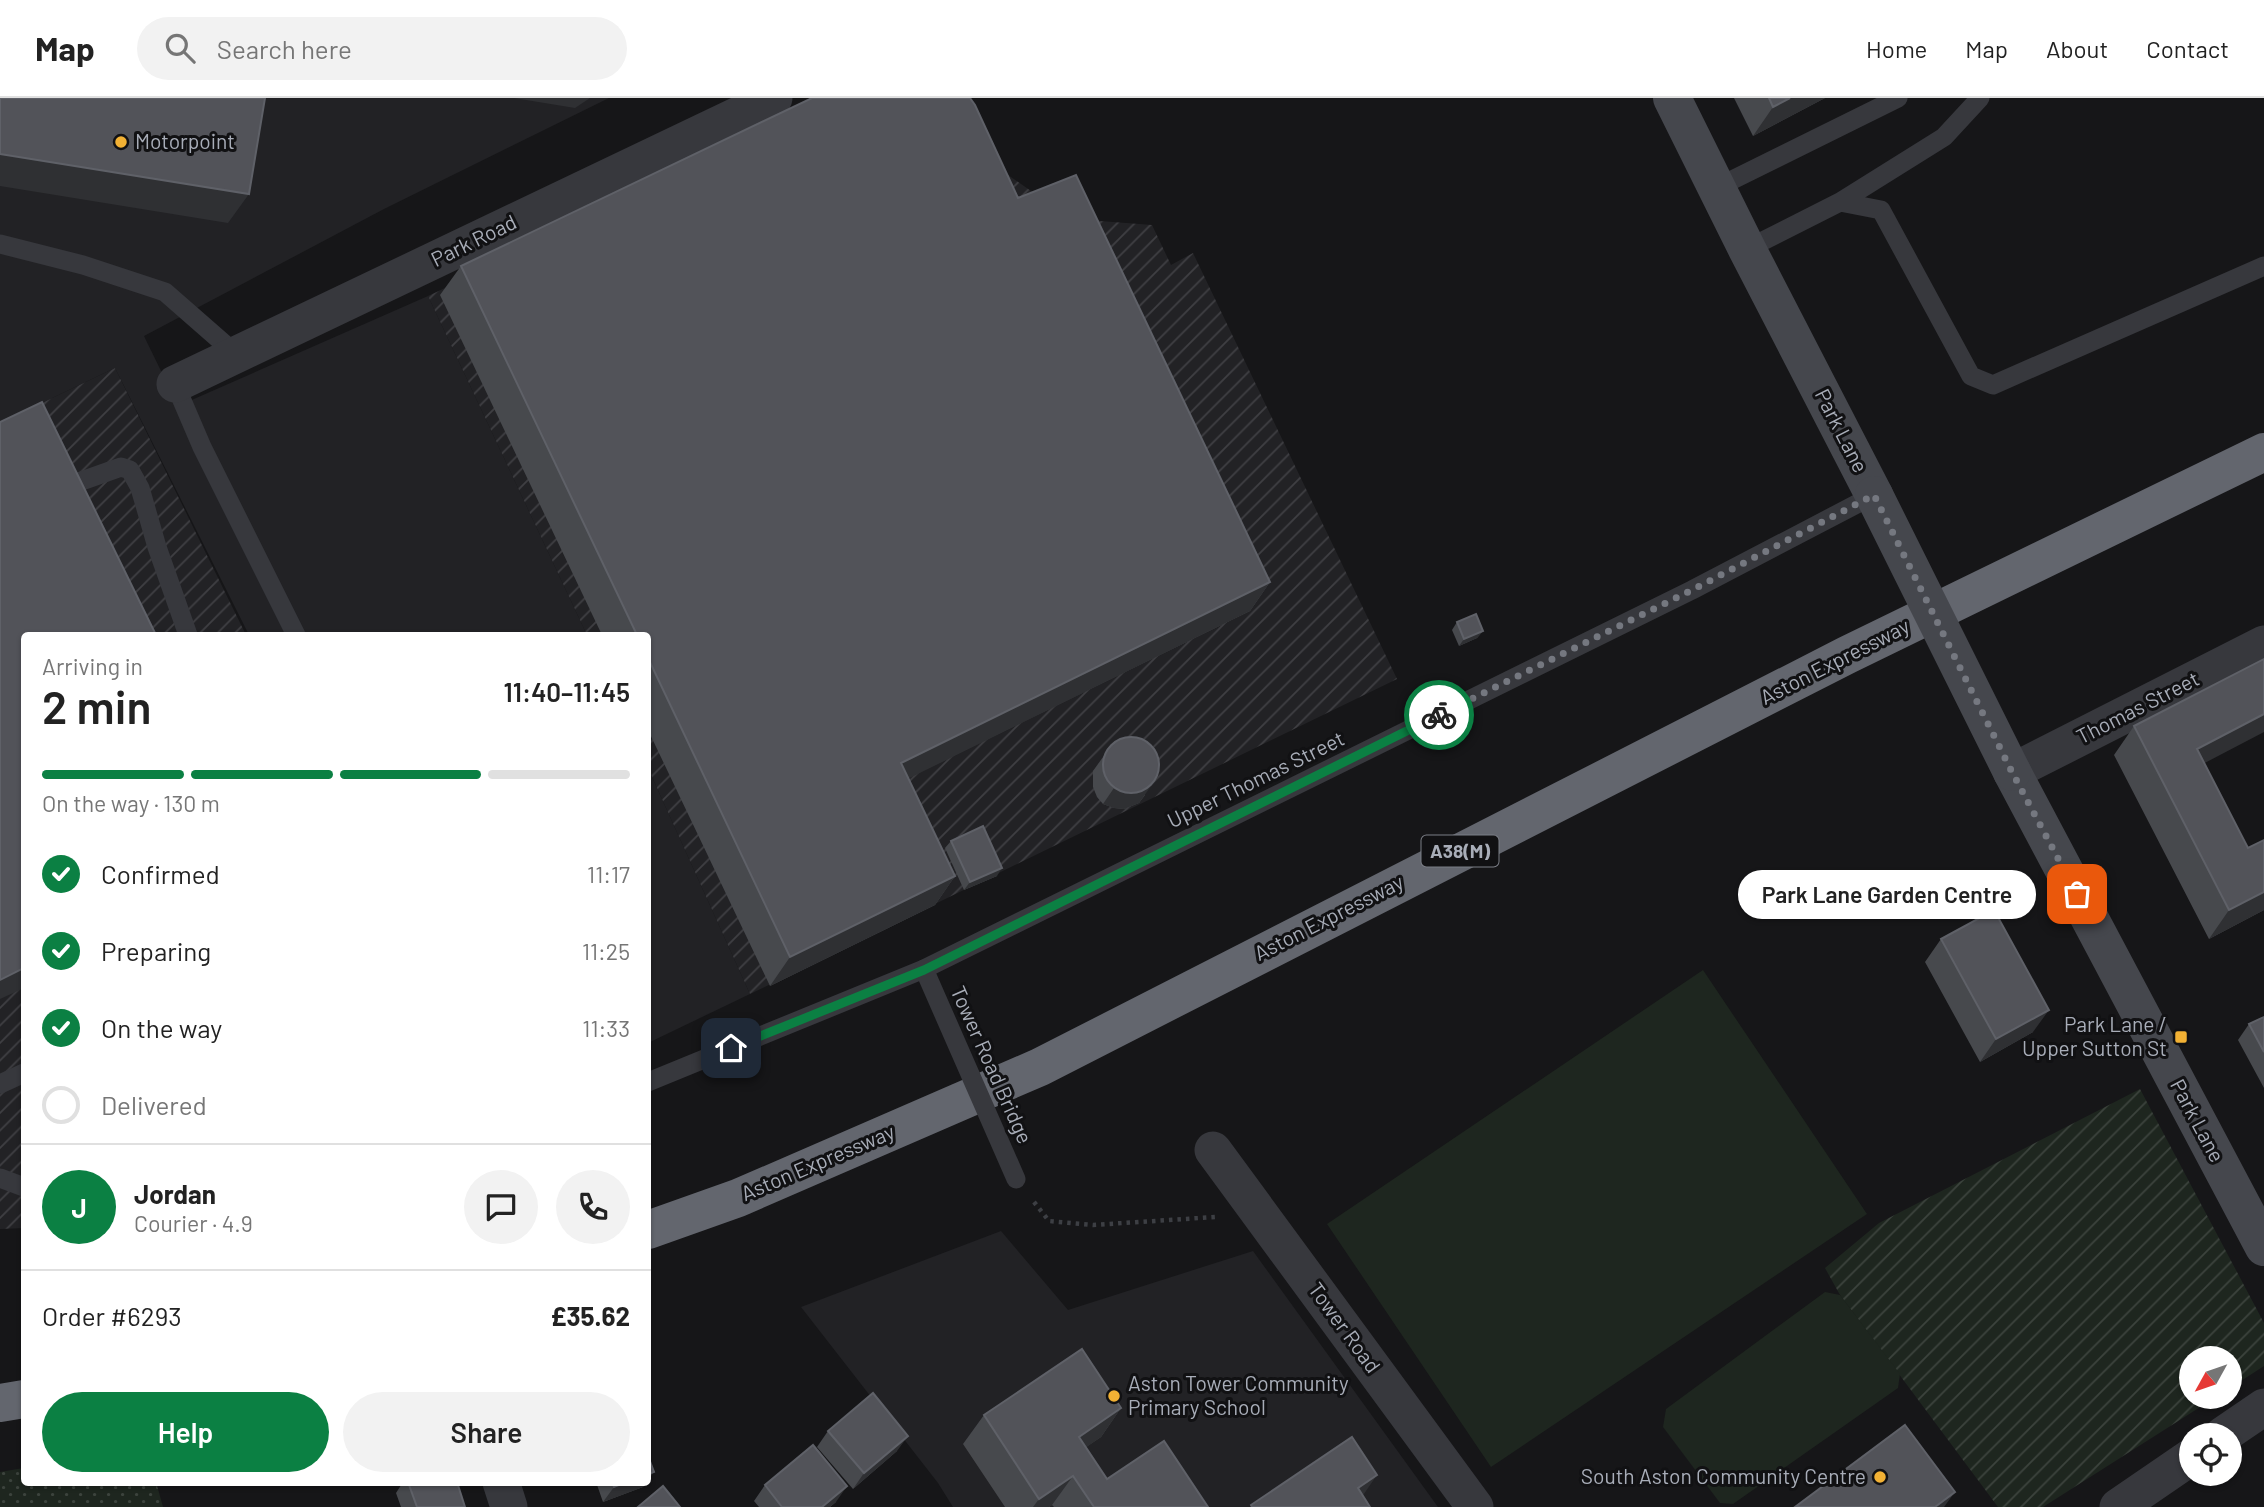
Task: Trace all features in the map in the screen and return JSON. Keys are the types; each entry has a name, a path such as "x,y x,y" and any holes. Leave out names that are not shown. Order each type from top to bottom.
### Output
{"highway":[{"name":"Aston Expressway","path":"651,1229 738,1198 1040,1067 1835,661 2264,452"},
{"path":"0,1403 21,1400"}],"main road":[{"name":"Park Lane","path":"1672,98 2012,772 2264,1247"}],"street":[{"name":"Park Road","path":"175,384 774,98"},
{"name":"Thomas Street","path":"2012,772 2264,645"},
{"name":"Tower Road","path":"1213,1150 1475,1507"},
{"path":"2241,1423 2264,1407"},
{"path":"2118,1507 2179,1465"},
{"path":"502,1486 509,1507"}],"lane":[{"path":"1716,188 1898,98"},
{"path":"1747,250 1840,202 1944,137 1980,98"},
{"path":"1840,202 1881,210 1971,376 1993,385 2264,266"},
{"path":"0,244 83,265 165,292 237,355"},
{"path":"175,384 202,447 294,632"},
{"path":"59,489 121,467 130,470 140,488 157,547 187,632"},
{"name":"Upper Thomas Street","path":"651,1081 924,970 1692,590 1874,495"},
{"name":"Tower Road Bridge","path":"924,970 1016,1180"},
{"path":"0,1084 21,1074"},
{"path":"0,1178 21,1186"}],"path":[{"path":"1016,1180 1049,1221 1093,1225 1261,1214"}],"shaded area":[{"path":"0,98 609,98 384,209 144,336 178,406 428,296 586,632 247,632 115,368 0,423"},
{"path":"849,98 974,151 1031,191 1100,221 1152,225 1171,265 1193,253 1397,679 750,994 651,775 651,632 586,632 428,296"},
{"path":"115,368 245,632 21,632 21,1228 0,1229 0,423"},
{"path":"651,775 750,994 651,1042"},
{"path":"1703,970 1867,1214 1491,1467 1327,1224"},
{"path":"2140,1089 2264,1323 2264,1366 2242,1380 2242,1346 2179,1346 2179,1409 2197,1409 2043,1507 1998,1507 1840,1295 1825,1268 1879,1223"},
{"name":"Aston Tower Community Primary School","path":"1001,1231 1068,1310 1253,1251 1438,1507 953,1507 938,1483 801,1307"},
{"path":"1825,1292 1840,1295 1900,1374 1898,1388 1733,1504 1720,1503 1663,1427 1666,1409"},
{"path":"21,1468 21,1486 157,1486 163,1507 0,1507 0,1472"}],"building":[{"name":"Motorpoint","path":"0,98 265,98 249,194 0,154"},
{"path":"812,98 970,98 1018,198 1076,175 1270,582 901,763 955,876 790,957 651,664 651,632 636,632 461,266"},
{"path":"1769,98 1790,98 1773,107"},
{"path":"42,402 155,632 21,632 21,970 0,980 0,422"},
{"path":"1476,614 1483,631 1464,639 1457,622"},
{"path":"2264,659 2264,714 2197,749 2248,848 2264,840 2264,892 2229,910 2134,726"},
{"path":"1125,737 1137,737 1147,741 1155,749 1159,765 1155,781 1147,789 1137,793 1125,793 1115,789 1107,781 1103,771 1103,759 1107,749 1115,741"},
{"path":"983,826 1002,868 970,882 951,841"},
{"path":"1994,910 2049,1010 1996,1039 1941,939"},
{"path":"2264,1017 2264,1052 2249,1024"},
{"path":"1082,1349 1121,1408 1079,1437 1107,1479 1164,1441 1208,1507 1094,1507 1073,1476 1039,1499 984,1415"},
{"path":"873,1393 908,1436 864,1473 828,1431"},
{"path":"1905,1425 1955,1492 1935,1507 1795,1507"},
{"path":"1352,1437 1377,1475 1358,1488 1370,1507 1252,1507 1251,1505"},
{"path":"813,1445 847,1486 822,1507 782,1507 765,1485"},
{"path":"409,1486 458,1486 465,1507 417,1507"},
{"path":"663,1486 680,1507 638,1507"}],"way so far":[{"path":"1439,715 1692,590 1874,495 2012,772 2077,894"}],"place":[{"name":"Motorpoint","path":"121,142"},
{"name":"Park Lane Garden Centre","path":"2077,894"},
{"name":"Park Lane / Upper Sutton St","path":"2181,1037"},
{"name":"Aston Tower Community Primary School","path":"1114,1396"},
{"name":"South Aston Community Centre","path":"1880,1477"}],"route":[{"path":"731,1048 924,970 1439,715"}]}
